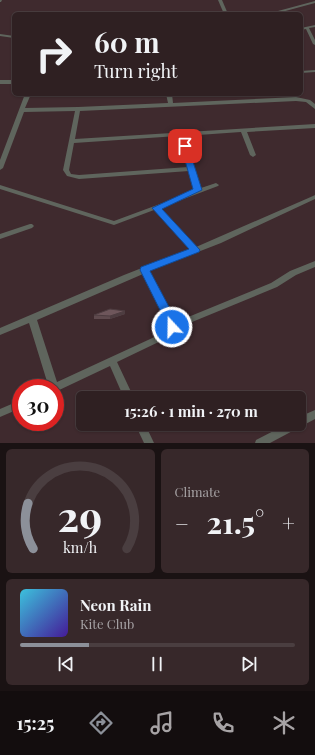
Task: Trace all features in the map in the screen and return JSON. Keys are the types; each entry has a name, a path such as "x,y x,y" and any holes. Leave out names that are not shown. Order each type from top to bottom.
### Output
{"street":[{"path":"220,0 225,12"},
{"path":"278,12 315,2"},
{"path":"303,29 315,26"},
{"path":"307,28 315,44"},
{"path":"0,35 12,37"},
{"path":"303,72 315,71"},
{"path":"0,82 12,82"},
{"path":"0,168 27,96"},
{"path":"169,96 171,104"},
{"path":"22,110 78,109 300,99 310,102 315,107"},
{"path":"78,109 66,170 68,175 75,177 192,169"},
{"path":"72,141 244,132 315,126"},
{"path":"244,132 253,155"},
{"path":"181,135 198,190"},
{"path":"0,187 112,223 118,223 198,190 216,185"},
{"path":"0,332 144,270 195,250 315,197"},
{"path":"156,208 195,250"},
{"path":"0,237 30,226"},
{"path":"64,383 164,336 172,327 274,285 293,273 315,264"},
{"path":"144,270 172,322 172,327"},
{"path":"32,318 51,379"},
{"path":"112,361 126,391"},
{"path":"0,414 12,408"},
{"path":"306,418 315,414"},
{"path":"143,431 149,443"},
{"path":"260,443 283,431"}],"building":[{"path":"110,309 125,311 110,316 94,315"}],"route":[{"path":"172,327 172,322 144,270 195,250 156,208 198,190 185,146"}]}
